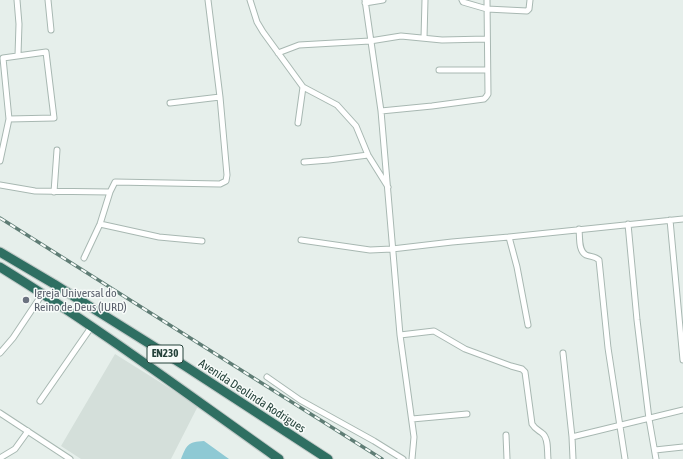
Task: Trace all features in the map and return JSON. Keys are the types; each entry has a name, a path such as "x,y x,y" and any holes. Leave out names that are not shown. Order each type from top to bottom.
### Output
{"highway":[{"name":"Avenida Deolinda Rodrigues","path":"0,252 106,317 328,459"},
{"name":"EN230","path":"0,267 43,293 92,326 279,459"}],"street":[{"path":"17,0 19,24 18,55"},
{"path":"48,0 51,30"},
{"path":"84,258 100,224 110,192 115,182 220,184 226,181 228,175 208,0"},
{"path":"250,0 257,22 303,87 337,105 356,126 368,155 388,188"},
{"path":"383,0 365,2 381,111 400,335 414,437 412,459"},
{"path":"424,38 425,0"},
{"path":"462,0 463,2 487,9 527,11 529,9 530,0"},
{"path":"381,111 432,106 484,99 486,97 488,94 487,0"},
{"path":"278,53 299,45 370,40 401,36 442,40 487,39"},
{"path":"0,161 9,119 3,58 44,52 47,54 55,117 9,119"},
{"path":"438,70 487,70"},
{"path":"298,123 303,87"},
{"path":"170,103 220,97"},
{"path":"54,192 57,150"},
{"path":"304,162 368,155"},
{"path":"0,184 23,189 54,192 110,192"},
{"path":"301,240 370,250 392,249 683,219"},
{"path":"670,220 683,360"},
{"path":"100,224 159,237 202,241"},
{"path":"628,224 637,320 649,419 656,450 656,459"},
{"path":"579,230 581,251 585,254 596,257 599,260 608,348 625,459"},
{"path":"509,237 517,267 528,325"},
{"path":"0,353 13,338 43,293"},
{"path":"40,401 92,326"},
{"path":"400,335 434,331 465,348 522,369 525,372 532,424 535,429 546,437 548,459"},
{"path":"563,353 572,437 572,459"},
{"path":"267,377 300,400 374,441 403,459"},
{"path":"572,437 683,410"},
{"path":"0,413 70,459"},
{"path":"412,419 467,414"},
{"path":"0,458 14,449 28,431"},
{"path":"506,435 507,459"},
{"path":"656,450 683,447"}],"shaded area":[{"path":"115,354 198,406 171,459 81,459 61,446"}],"water":[{"path":"204,441 229,459 181,459 188,445 194,442"}],"railway":[{"path":"0,218 382,459"}],"place":[{"name":"Igreja Universal do Reino de Deus (IURD)","path":"26,300"}]}
